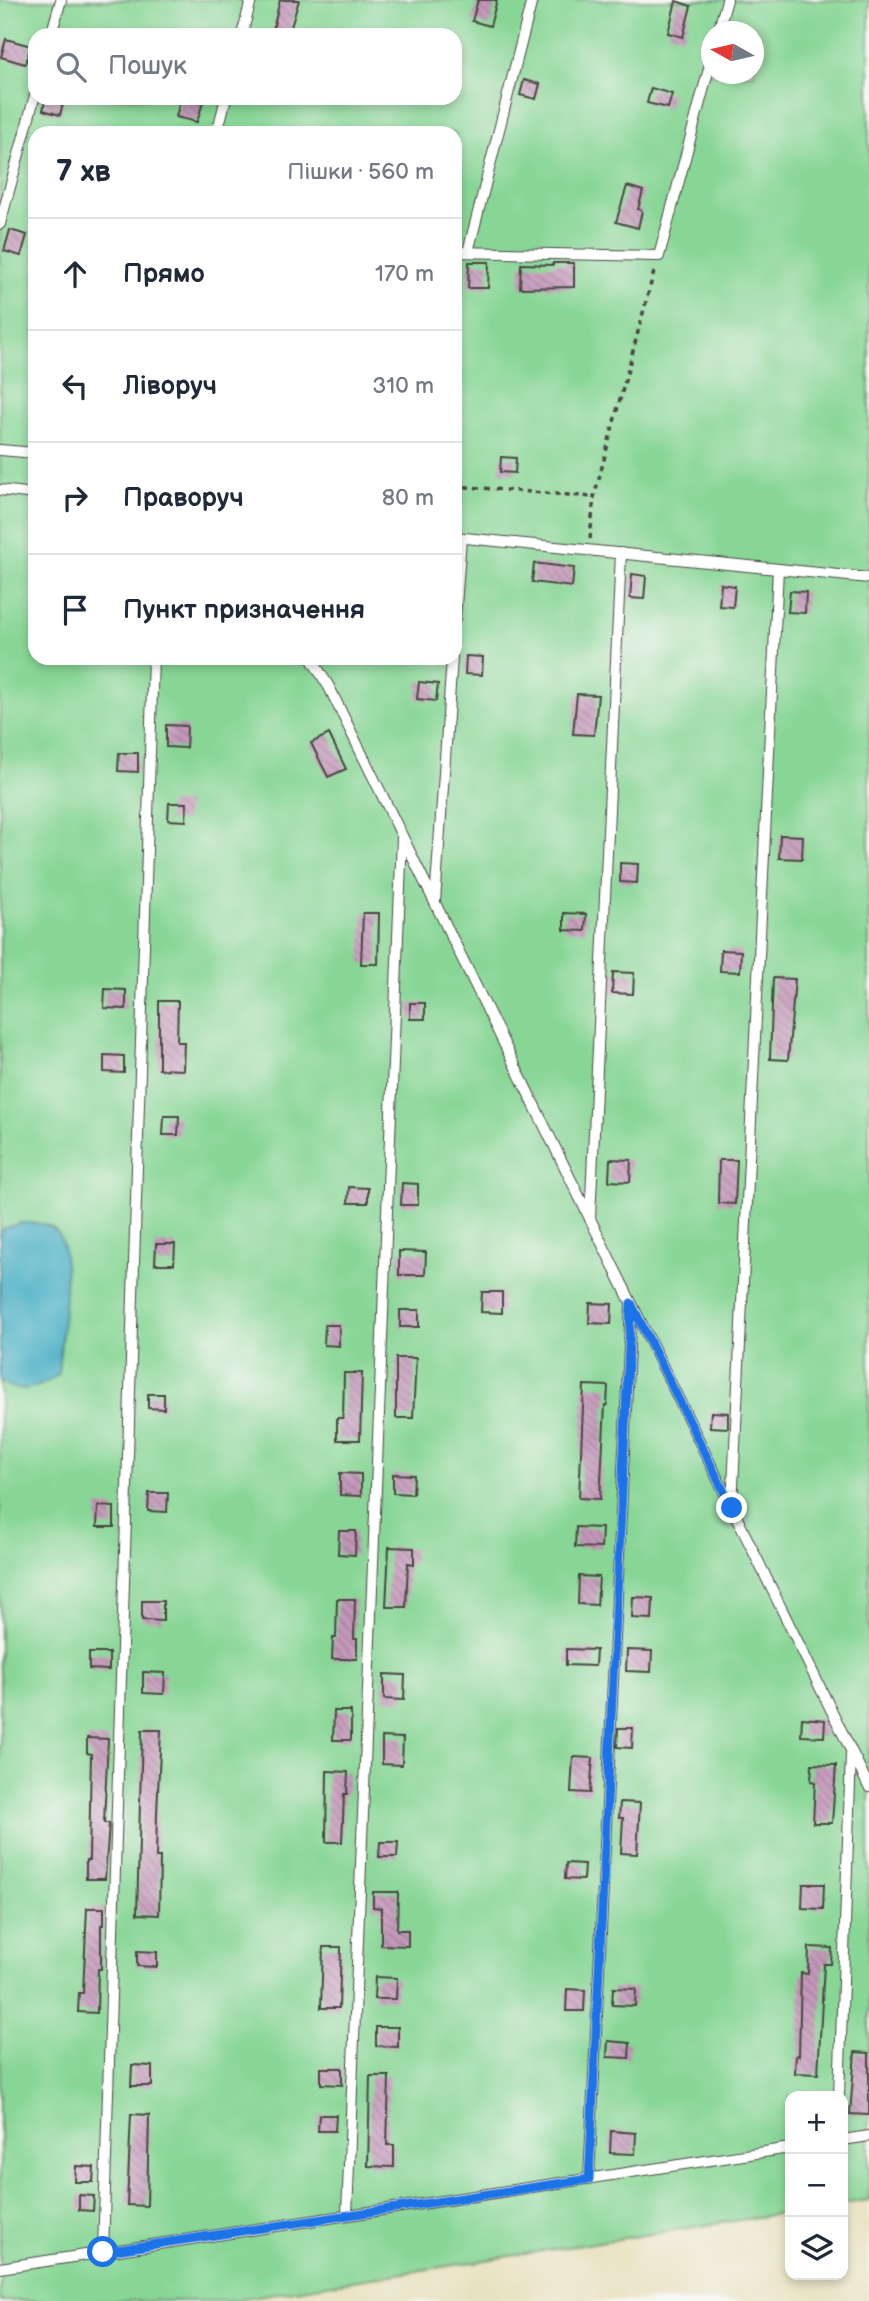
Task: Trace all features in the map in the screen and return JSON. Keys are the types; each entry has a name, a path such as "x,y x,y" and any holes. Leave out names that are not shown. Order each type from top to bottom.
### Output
{"lane":[{"path":"53,28 61,0"},
{"path":"244,28 251,0"},
{"path":"468,252 532,0"},
{"path":"721,21 727,0"},
{"path":"462,252 659,256 705,84"},
{"path":"0,224 32,105"},
{"path":"219,126 224,105"},
{"path":"0,450 28,452"},
{"path":"0,491 28,493"},
{"path":"462,538 869,578"},
{"path":"590,1220 621,553"},
{"path":"732,1508 778,569"},
{"path":"103,2252 153,665"},
{"path":"315,665 435,903 869,1787"},
{"path":"435,903 452,665"},
{"path":"347,2215 402,837"},
{"path":"589,2179 631,1303"},
{"path":"839,2091 852,1752"},
{"path":"848,2139 869,2136"},
{"path":"0,2268 785,2149"}],"path":[{"path":"589,550 594,496 659,256"},
{"path":"462,487 594,496"}],"green space":[{"path":"0,0 869,0 869,2200 848,2203 848,2091 785,2091 785,2213 225,2301 0,2301"}],"water":[{"path":"20,1223 46,1225 55,1230 63,1246 65,1261 58,1375 37,1386 22,1389 7,1386 0,1381 0,1236 3,1229"}],"building":[{"path":"280,0 299,0 291,28 273,28"},
{"path":"478,0 497,0 490,26 472,21"},
{"path":"676,1 691,6 683,37 668,33"},
{"path":"6,39 28,45 25,64 1,57"},
{"path":"524,80 540,84 536,99 520,95"},
{"path":"651,88 672,94 668,108 647,103"},
{"path":"44,105 63,105 60,115 43,110"},
{"path":"179,105 202,105 197,122 176,117"},
{"path":"627,186 643,191 638,209 642,211 638,228 616,222"},
{"path":"10,230 27,235 21,256 4,251"},
{"path":"469,262 489,262 488,288 468,288"},
{"path":"574,263 574,287 520,288 521,264"},
{"path":"501,457 516,458 515,473 500,472"},
{"path":"534,563 574,568 572,587 532,582"},
{"path":"632,574 646,576 644,599 630,598"},
{"path":"721,584 735,586 733,607 719,606"},
{"path":"790,591 806,592 805,613 788,612"},
{"path":"466,656 483,657 482,675 465,674"},
{"path":"419,682 438,684 436,701 417,699"},
{"path":"577,694 598,695 594,735 573,734"},
{"path":"166,725 187,726 186,748 166,747"},
{"path":"329,734 346,769 328,777 311,743"},
{"path":"119,753 138,753 138,772 118,771"},
{"path":"169,803 187,803 186,821 168,820"},
{"path":"780,835 803,836 802,859 779,858"},
{"path":"620,863 638,864 637,883 620,882"},
{"path":"363,913 379,913 378,964 361,964"},
{"path":"564,913 586,914 585,931 564,930"},
{"path":"721,950 741,951 740,972 720,971"},
{"path":"613,972 634,973 633,994 612,993"},
{"path":"773,978 795,979 788,1060 770,1059"},
{"path":"105,989 126,990 126,1009 104,1008"},
{"path":"159,1001 178,1001 177,1042 184,1042 183,1070 159,1069"},
{"path":"410,1003 425,1003 425,1019 410,1019"},
{"path":"104,1055 124,1056 124,1073 104,1072"},
{"path":"164,1116 179,1116 178,1135 163,1135"},
{"path":"610,1159 631,1160 630,1182 609,1181"},
{"path":"719,1160 737,1160 735,1204 718,1203"},
{"path":"402,1183 418,1184 418,1205 401,1205"},
{"path":"349,1187 368,1188 368,1203 348,1203"},
{"path":"156,1244 175,1244 174,1264 155,1264"},
{"path":"399,1251 426,1252 425,1275 399,1275"},
{"path":"482,1292 502,1292 502,1313 481,1312"},
{"path":"590,1303 612,1304 611,1324 589,1323"},
{"path":"400,1310 419,1310 419,1327 400,1327"},
{"path":"325,1325 339,1325 339,1346 324,1345"},
{"path":"396,1358 416,1358 413,1418 396,1418"},
{"path":"344,1373 362,1373 360,1440 337,1440 337,1418 343,1418"},
{"path":"584,1385 608,1386 600,1499 579,1498"},
{"path":"148,1394 164,1394 164,1409 148,1408"},
{"path":"711,1412 728,1413 728,1428 710,1427"},
{"path":"340,1473 361,1474 361,1496 340,1495"},
{"path":"393,1474 414,1475 413,1494 393,1493"},
{"path":"149,1493 168,1493 167,1512 148,1511"},
{"path":"98,1506 114,1507 114,1527 97,1527"},
{"path":"576,1527 602,1528 601,1548 575,1547"},
{"path":"339,1531 356,1531 355,1555 338,1554"},
{"path":"389,1547 414,1548 414,1564 408,1563 406,1607 386,1607"},
{"path":"579,1576 599,1577 597,1605 578,1604"},
{"path":"633,1597 653,1598 652,1619 632,1618"},
{"path":"337,1599 355,1599 354,1639 357,1639 357,1659 332,1659 333,1638 336,1638"},
{"path":"142,1601 163,1601 163,1621 142,1620"},
{"path":"566,1649 596,1650 595,1666 566,1665"},
{"path":"627,1650 652,1651 651,1672 626,1671"},
{"path":"89,1653 109,1653 109,1670 89,1669"},
{"path":"143,1672 165,1673 164,1694 143,1693"},
{"path":"384,1674 405,1675 404,1700 384,1699"},
{"path":"334,1711 351,1711 351,1740 333,1740"},
{"path":"802,1718 825,1720 824,1737 801,1736"},
{"path":"618,1728 633,1728 632,1748 617,1747"},
{"path":"142,1730 161,1730 156,1857 160,1857 159,1915 137,1914"},
{"path":"382,1737 403,1738 402,1765 382,1764"},
{"path":"87,1738 108,1739 104,1823 109,1823 105,1879 86,1879 86,1860 89,1860 91,1754 87,1753"},
{"path":"573,1757 593,1758 590,1793 571,1792"},
{"path":"812,1764 836,1765 832,1823 813,1823 815,1782 811,1781"},
{"path":"327,1771 348,1772 347,1794 344,1794 342,1842 326,1842"},
{"path":"620,1802 640,1803 637,1854 621,1853 623,1818 619,1818"},
{"path":"380,1842 398,1842 397,1857 379,1857"},
{"path":"566,1863 584,1864 583,1880 565,1879"},
{"path":"803,1884 824,1884 823,1909 802,1908"},
{"path":"373,1892 398,1892 397,1930 408,1930 408,1946 381,1945 381,1908 373,1907"},
{"path":"87,1908 104,1908 97,2013 78,2012 79,1993 83,1993"},
{"path":"323,1947 341,1947 339,2008 321,2008"},
{"path":"809,1947 832,1948 831,1964 824,1964 818,2074 795,2073 796,2055 799,2056 801,1973 808,1974"},
{"path":"137,1951 157,1952 157,1967 137,1966"},
{"path":"375,1977 397,1978 396,1999 374,1999"},
{"path":"613,1988 636,1989 635,2006 612,2005"},
{"path":"567,1989 585,1990 584,2011 566,2011"},
{"path":"376,2027 398,2027 398,2047 376,2046"},
{"path":"608,2041 630,2043 629,2058 607,2057"},
{"path":"855,2052 869,2053 869,2115 850,2114"},
{"path":"132,2065 152,2066 152,2086 131,2086"},
{"path":"321,2068 342,2068 342,2085 321,2084"},
{"path":"370,2076 389,2076 387,2145 394,2145 394,2167 368,2166"},
{"path":"131,2114 149,2115 147,2206 127,2205"},
{"path":"319,2115 336,2115 335,2131 318,2131"},
{"path":"611,2131 636,2133 635,2154 610,2153"},
{"path":"76,2166 94,2167 93,2182 75,2182"},
{"path":"79,2195 94,2196 93,2211 79,2210"}],"route":[{"path":"103,2252 589,2179 631,1303 732,1508"}]}
